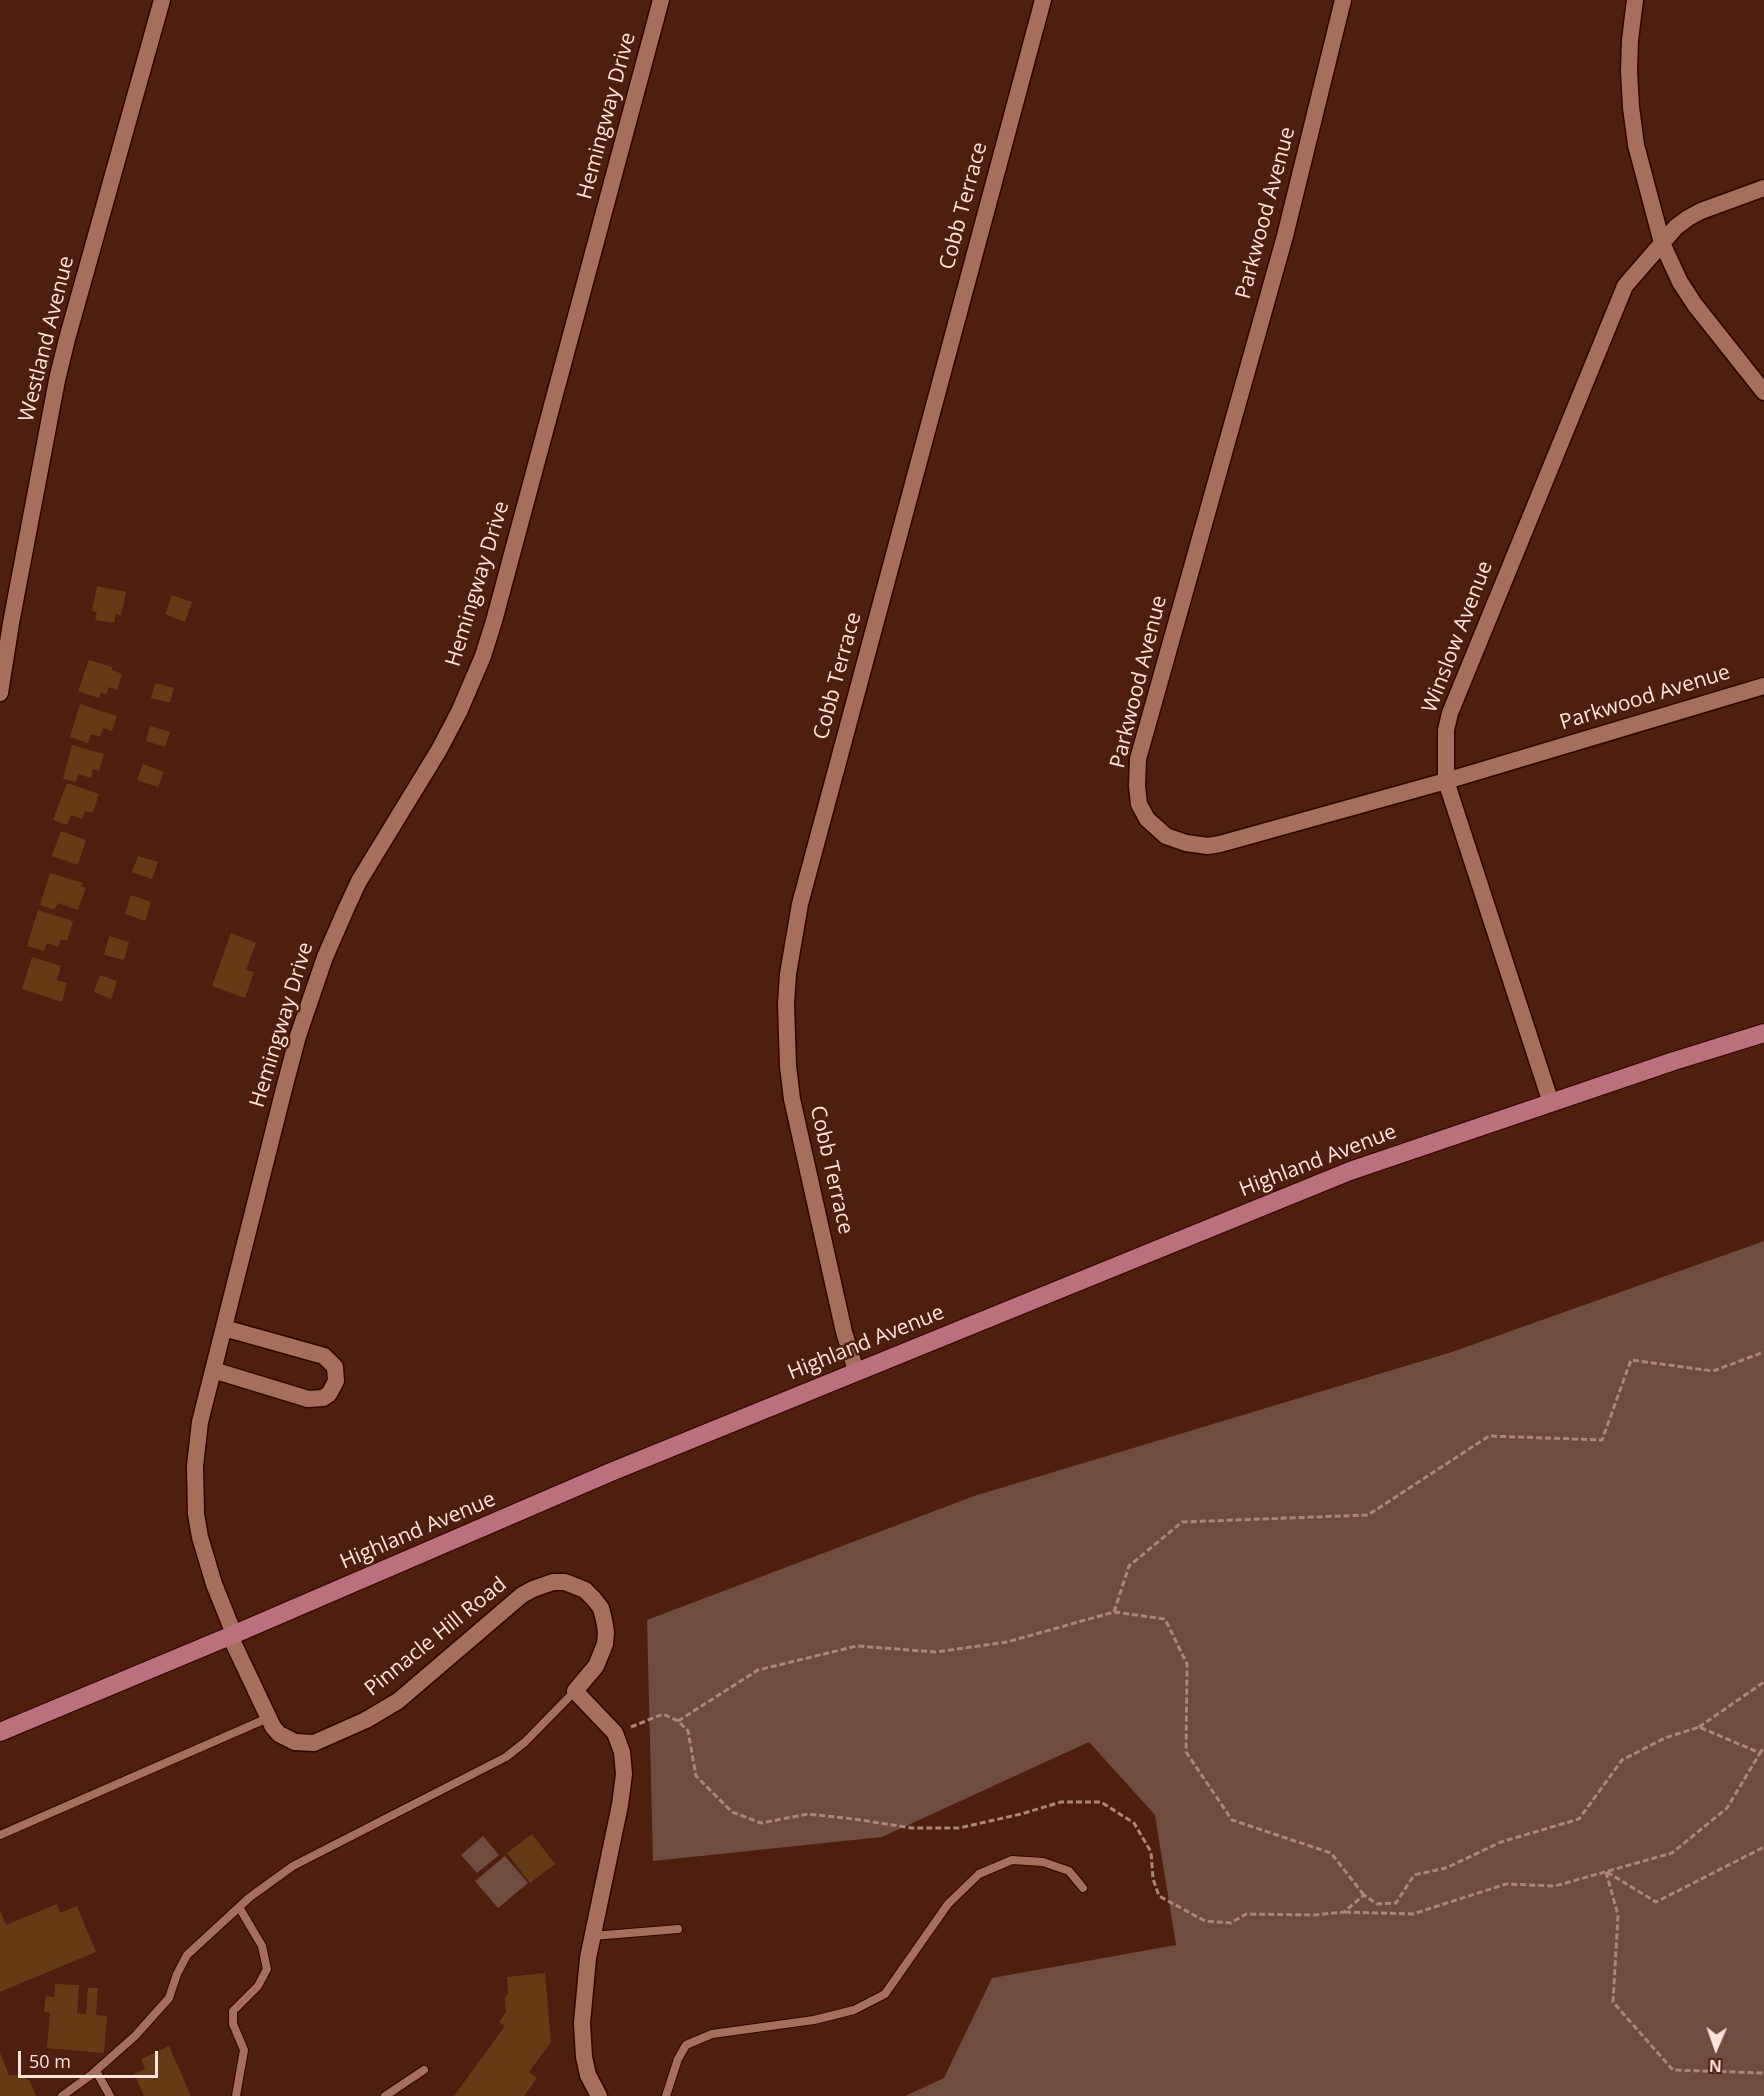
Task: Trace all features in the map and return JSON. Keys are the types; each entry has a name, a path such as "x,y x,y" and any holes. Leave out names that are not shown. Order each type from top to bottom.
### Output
{"street":[{"name":"Westland Avenue","path":"0,693 6,621 67,339 162,0"},
{"name":"Hemingway Drive","path":"232,1635 205,1558 196,1514 195,1466 200,1422 285,1085 298,1036 325,957 359,882 439,750 459,712 483,656 661,0"},
{"name":"Cobb Terrace","path":"856,1371 844,1332 792,1099 788,1066 786,1004 788,974 800,904 1043,0"},
{"name":"Parkwood Avenue","path":"1343,0 1285,236 1138,759 1139,804 1152,825 1166,836 1186,843 1208,846 1220,844 1446,781 1764,686"},
{"path":"1635,0 1630,40 1631,107 1636,145 1662,243 1670,263 1695,305 1764,392"},
{"name":"Winslow Avenue","path":"1551,1103 1446,781 1446,730 1450,713 1619,297 1633,274 1676,227 1694,215 1764,188"},
{"name":"Highland Avenue","path":"0,1732 611,1472 1350,1171 1764,1033"},
{"path":"213,1370 308,1399 323,1398 329,1394 336,1381 334,1367 324,1356 224,1328"},
{"name":"Pinnacle Hill Road","path":"232,1635 268,1718 279,1734 304,1744 324,1740 366,1720 398,1701 522,1595 553,1582 565,1582 585,1590 601,1608 606,1632 601,1657 575,1691"},
{"path":"575,1691 615,1733 622,1752 624,1774 620,1805 593,1936 582,2023 582,2041 588,2075 599,2096"}],"lane":[{"path":"63,2096 96,2071 135,2036 169,1998 177,1974 187,1955 239,1907 293,1866 506,1757 525,1742 575,1691"},
{"path":"0,1835 268,1718"},
{"path":"666,2096 678,2059 686,2045 712,2034 824,2018 854,2010 885,1994 948,1904 979,1874 1012,1860 1043,1862 1069,1871 1083,1888"},
{"path":"237,2096 244,2050 233,2024 234,2011 258,1986 267,1969 262,1946 239,1907"},
{"path":"593,1936 678,1929"},
{"path":"385,2096 424,2070"},
{"path":"96,2071 110,2096"}],"path":[{"path":"1114,1612 1129,1566 1182,1522 1368,1515 1489,1436 1602,1440 1631,1360 1713,1371 1764,1352"},
{"path":"678,1721 758,1670 857,1646 936,1652 1007,1642 1114,1612 1165,1619 1187,1664 1186,1752 1232,1820 1330,1853 1364,1895 1377,1904 1396,1903 1414,1875 1446,1869 1501,1842 1579,1819 1622,1760 1665,1738 1699,1727 1764,1682"},
{"path":"615,1733 663,1714 678,1721 687,1731 696,1776 732,1812 761,1823 808,1814 912,1828 959,1828 1062,1802 1101,1802 1134,1823 1151,1852 1153,1879 1159,1896 1205,1921 1231,1923 1246,1914 1314,1916 1344,1912 1413,1914 1506,1884 1555,1886 1672,1853 1727,1808 1764,1747"},
{"path":"1699,1727 1760,1753"},
{"path":"1606,1872 1656,1902 1764,1848"},
{"path":"1606,1872 1618,1915 1613,2002 1673,2070 1764,2073"},
{"path":"1344,1912 1364,1895"}],"shaded area":[{"path":"1764,1241 1764,2096 905,2096 944,2078 992,1978 1176,1945 1155,1815 1089,1742 882,1837 653,1861 647,1620 974,1496 1452,1352"},
{"path":"483,1836 499,1855 477,1873 461,1855"},
{"path":"505,1856 528,1883 498,1908 475,1881"}],"building":[{"path":"97,586 126,592 121,616 116,614 114,623 95,620 97,612 92,611"},
{"path":"172,595 192,602 185,622 165,614"},
{"path":"89,660 112,667 112,670 122,674 117,690 109,687 106,695 101,692 99,698 78,691"},
{"path":"155,683 174,688 170,703 151,698"},
{"path":"80,704 117,716 112,731 103,728 100,737 91,734 88,743 70,737"},
{"path":"150,726 170,732 165,747 146,741"},
{"path":"72,745 104,754 99,771 93,769 91,778 78,774 76,782 63,779"},
{"path":"143,764 164,772 158,787 137,780"},
{"path":"67,783 99,794 93,813 85,811 82,819 71,815 67,825 53,820"},
{"path":"61,831 86,840 78,865 52,856"},
{"path":"138,856 158,862 152,879 132,872"},
{"path":"50,873 83,883 81,886 86,888 78,910 58,903 54,910 40,905"},
{"path":"131,895 151,902 145,921 125,914"},
{"path":"38,910 73,921 67,941 61,939 58,947 47,943 44,951 27,946"},
{"path":"231,933 256,943 246,970 254,972 245,998 212,986"},
{"path":"109,936 129,942 124,960 104,955"},
{"path":"32,957 61,966 57,980 67,983 62,1002 22,989"},
{"path":"100,975 117,981 111,999 94,992"},
{"path":"532,1834 555,1864 530,1883 507,1853"},
{"path":"57,1904 60,1913 77,1906 96,1952 0,1992 0,1910 6,1925"},
{"path":"545,1973 551,2042 529,2072 537,2078 524,2096 454,2096 505,2026 499,2022 506,2012 507,1977"},
{"path":"55,1984 79,1985 77,2013 86,2014 88,1988 98,1988 96,2015 107,2016 104,2053 47,2048 50,2013 44,2012 46,1996 54,1997"},
{"path":"169,2046 191,2096 144,2096 134,2074 145,2069 141,2059"},
{"path":"0,2053 9,2075 19,2075 30,2081 36,2096 0,2096"}]}
